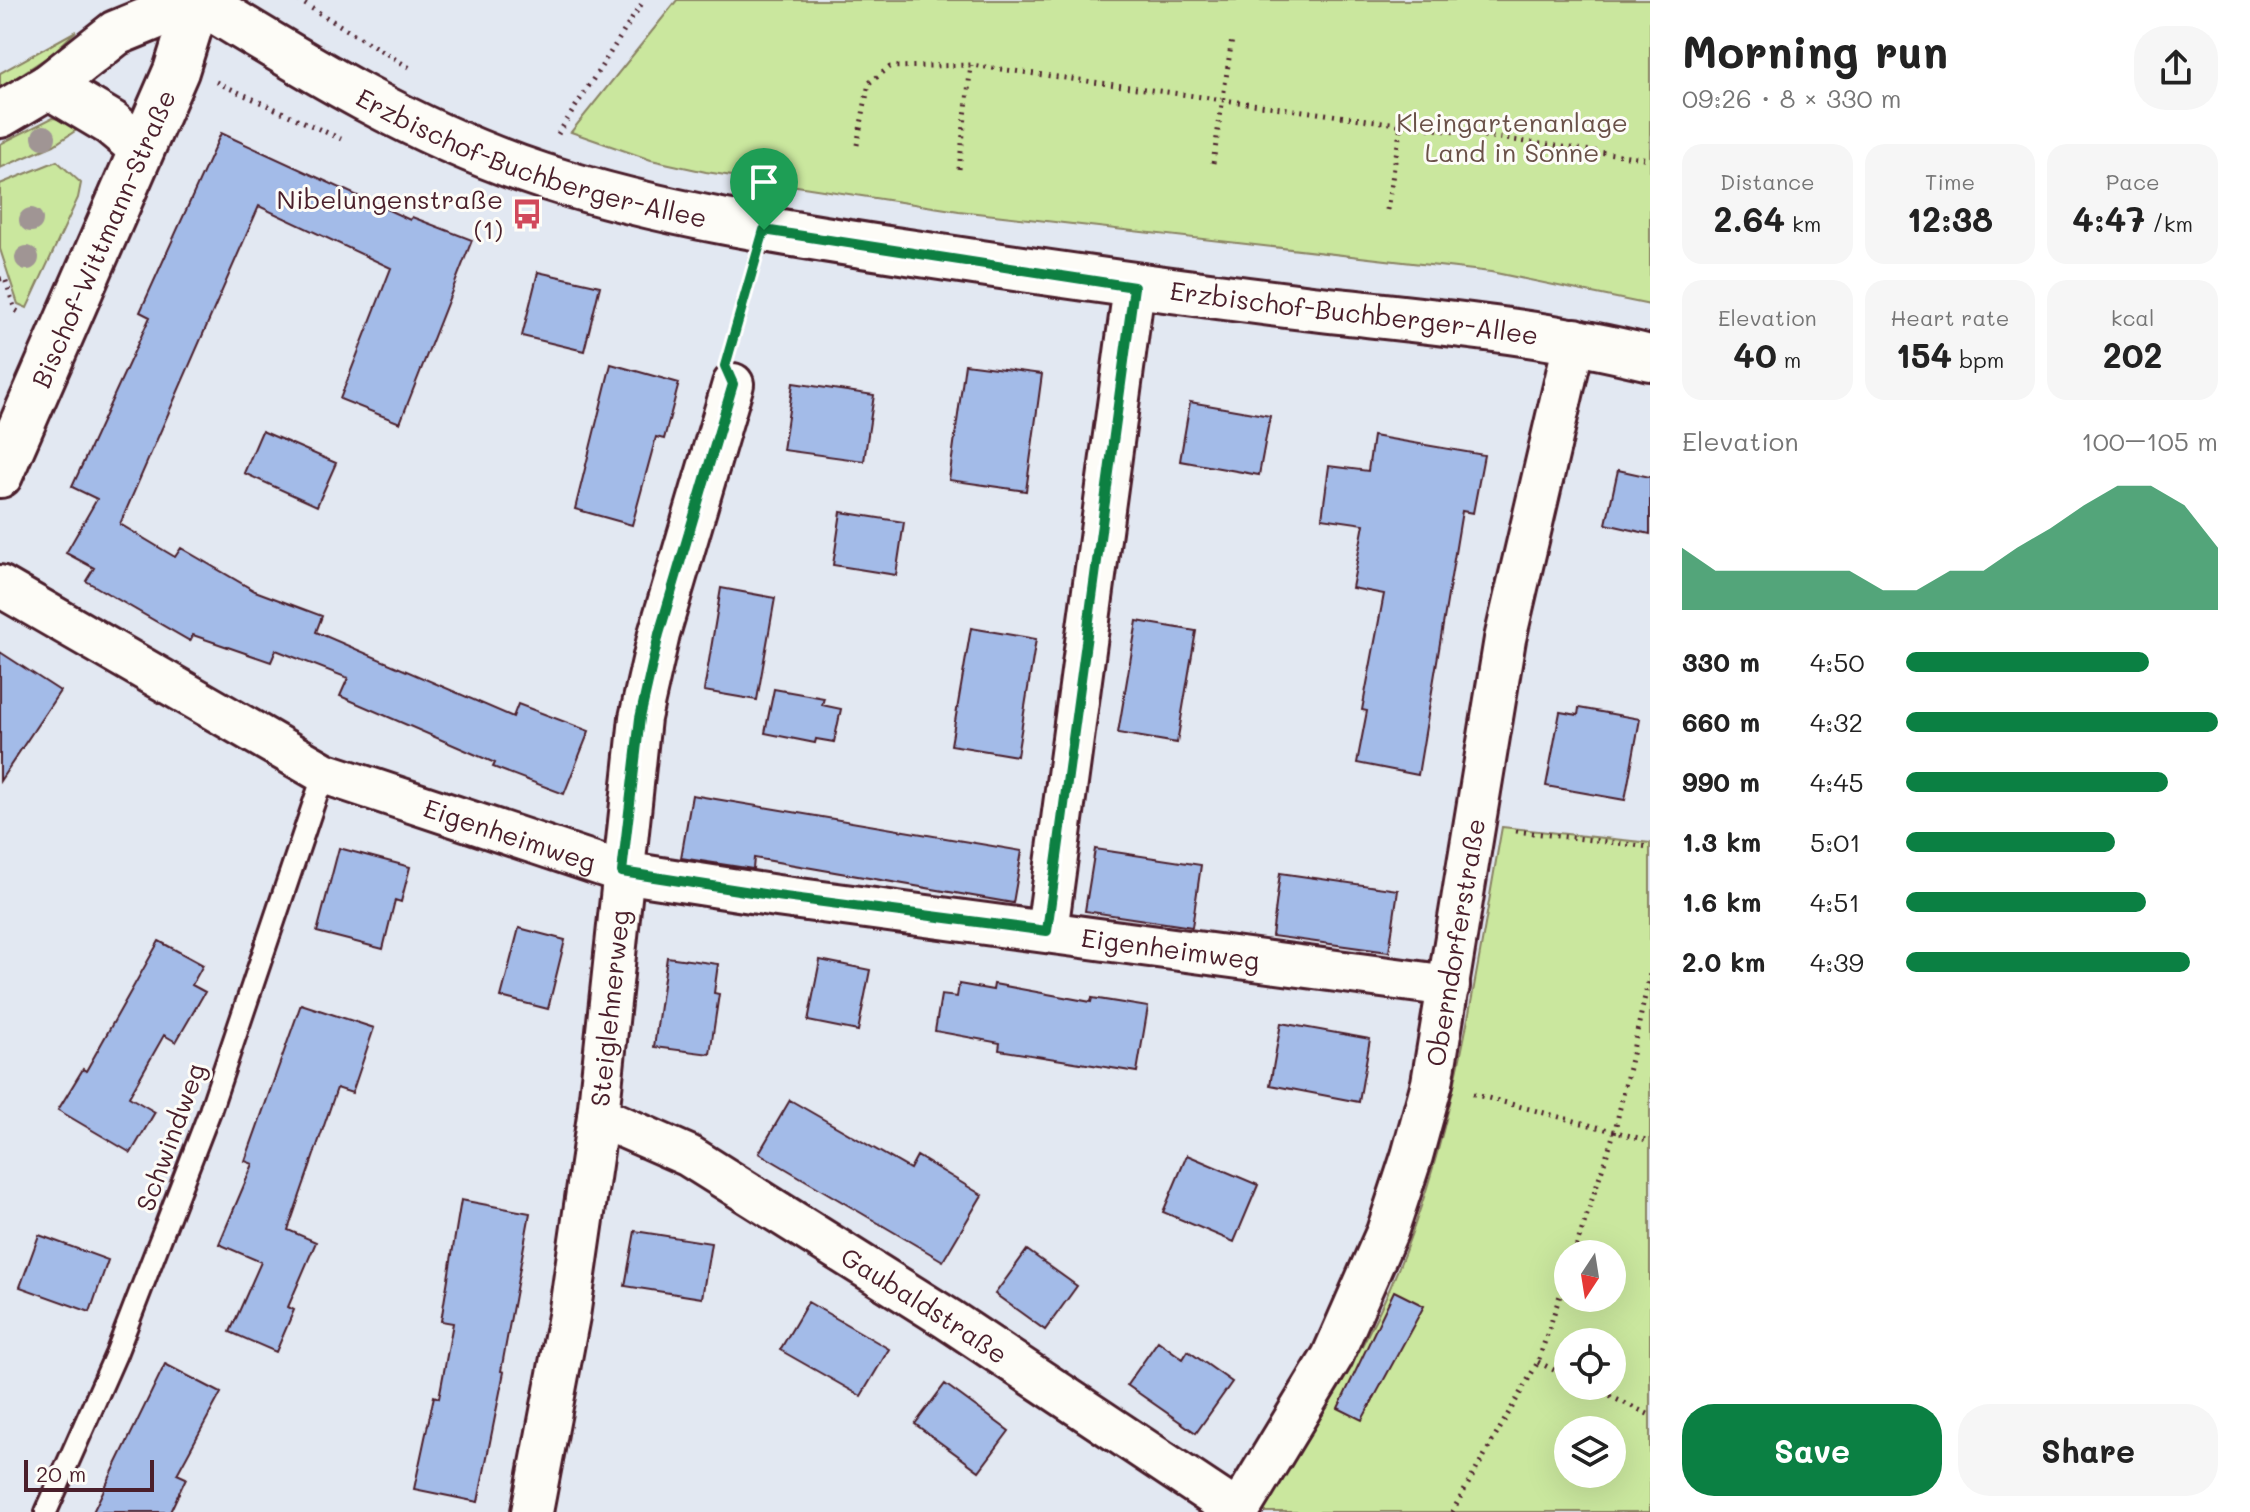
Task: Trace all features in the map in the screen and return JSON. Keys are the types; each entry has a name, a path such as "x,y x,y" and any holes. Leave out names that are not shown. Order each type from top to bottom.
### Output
{"street":[{"path":"0,115 49,86 116,33 198,0"},
{"name":"Bischof-Wittmann-Straße","path":"0,475 176,71 198,0"},
{"name":"Erzbischof-Buchberger-Allee","path":"198,0 329,80 477,152 617,198 764,230 1134,287 1575,339 1650,358"},
{"path":"49,86 85,106 141,148"},
{"path":"1047,931 1134,287"},
{"name":"Oberndorferstraße","path":"1238,1512 1332,1357 1387,1232 1432,1083 1505,639 1575,339"},
{"name":"Steiglehnerweg","path":"532,1512 569,1316 598,1116 640,718 653,662 733,384"},
{"name":"Eigenheimweg","path":"0,586 324,773 622,872 777,896 1449,986"},
{"name":"Gaubaldstraße","path":"598,1116 689,1156 948,1319 1238,1512"}],"lane":[{"name":"Schwindweg","path":"46,1512 116,1354 210,1111 324,773"}],"path":[{"path":"298,0 414,71"},
{"path":"556,137 644,0"},
{"path":"1213,163 1232,39"},
{"path":"959,169 971,65"},
{"path":"857,145 869,83 890,67 971,65 1650,159"},
{"path":"1387,210 1401,125"},
{"path":"543,132 571,142"},
{"path":"733,384 725,366 764,230"},
{"path":"0,279 5,278 15,310 34,319"},
{"path":"1511,830 1650,847"},
{"path":"1579,1240 1615,1130 1650,974"},
{"path":"1472,1094 1650,1141"},
{"path":"1452,1512 1538,1362 1554,1312"},
{"path":"1538,1362 1554,1370"},
{"path":"1618,1400 1650,1415"}],"green space":[{"name":"Kleingartenanlage Land in Sonne","path":"677,0 1650,0 1650,305 1491,272 959,211 706,172 651,160 571,132"},
{"path":"76,31 52,54 0,88 0,73"},
{"path":"52,118 70,120 81,127 54,145 0,168 0,144"},
{"path":"57,161 81,183 78,198 27,308 18,304 0,249 0,184"},
{"path":"1502,827 1650,843 1650,1512 1260,1512 1347,1373 1401,1263 1444,1127 1476,977"}],"building":[{"path":"221,133 410,220 412,217 472,240 400,423 340,399 391,268 259,206 120,524 175,557 181,548 255,591 322,616 316,632 513,717 518,704 589,731 564,794 493,767 495,763 340,696 348,678 276,650 271,662 193,635 190,641 86,581 94,568 66,553 97,499 72,487 150,317 140,312"},
{"path":"538,272 600,286 584,351 522,336"},
{"path":"611,364 679,383 664,439 656,437 632,525 575,509"},
{"path":"965,364 1042,374 1026,491 949,480"},
{"path":"793,383 874,395 864,461 783,450"},
{"path":"1190,402 1270,416 1259,475 1180,461"},
{"path":"262,431 336,463 317,506 244,473"},
{"path":"1373,436 1484,455 1473,513 1462,511 1418,775 1357,763 1367,711 1362,710 1384,594 1352,588 1364,524 1322,518 1329,466 1368,471"},
{"path":"1618,470 1650,477 1650,534 1606,524"},
{"path":"841,512 904,522 896,575 833,565"},
{"path":"721,588 775,598 757,700 704,691"},
{"path":"1137,621 1196,631 1177,743 1118,733"},
{"path":"971,628 1036,639 1017,756 951,745"},
{"path":"0,652 60,691 0,781"},
{"path":"774,689 824,698 822,705 841,709 834,742 816,739 815,743 765,733"},
{"path":"1579,708 1640,719 1625,800 1546,786 1560,712 1578,715"},
{"path":"692,795 1022,851 1013,903 754,858 753,869 681,858"},
{"path":"339,848 410,867 401,902 395,900 383,949 317,932"},
{"path":"1095,849 1201,865 1192,927 1085,911"},
{"path":"1280,873 1398,890 1389,952 1272,936"},
{"path":"519,928 565,940 548,1009 501,997"},
{"path":"159,941 203,965 192,985 205,992 176,1042 164,1035 129,1097 155,1112 131,1153 58,1110 83,1069 86,1071"},
{"path":"667,957 718,964 714,993 719,994 710,1054 654,1047"},
{"path":"820,960 870,970 858,1031 808,1021"},
{"path":"959,984 993,990 994,984 1091,1002 1092,998 1148,1007 1137,1072 999,1050 1000,1043 935,1031 941,995 957,997"},
{"path":"301,1004 374,1028 352,1093 337,1088 288,1230 316,1242 288,1307 294,1310 276,1352 230,1332 261,1262 219,1244 253,1164 245,1161"},
{"path":"1281,1023 1370,1039 1359,1102 1270,1085"},
{"path":"790,1100 910,1169 917,1156 982,1195 943,1261 759,1153"},
{"path":"1187,1155 1258,1185 1234,1242 1163,1212"},
{"path":"461,1200 530,1213 501,1371 504,1372 478,1502 414,1489 434,1396 439,1398 453,1323 441,1321"},
{"path":"635,1231 711,1243 702,1298 625,1286"},
{"path":"39,1235 108,1260 90,1312 20,1287"},
{"path":"1027,1250 1077,1286 1045,1330 995,1294"},
{"path":"1394,1291 1424,1306 1362,1420 1338,1408"},
{"path":"808,1302 889,1349 861,1396 780,1350"},
{"path":"1158,1341 1183,1359 1188,1351 1232,1382 1196,1433 1127,1385"},
{"path":"165,1364 221,1393 177,1474 186,1478 170,1512 93,1512"},
{"path":"945,1384 1009,1431 979,1471 915,1424"}],"place":[{"name":"Nibelungenstraße (1)","path":"527,214"}],"route":[{"path":"764,230 1134,287 1047,931 777,896 622,872 640,718 659,634 733,384 725,366 764,230"}]}
